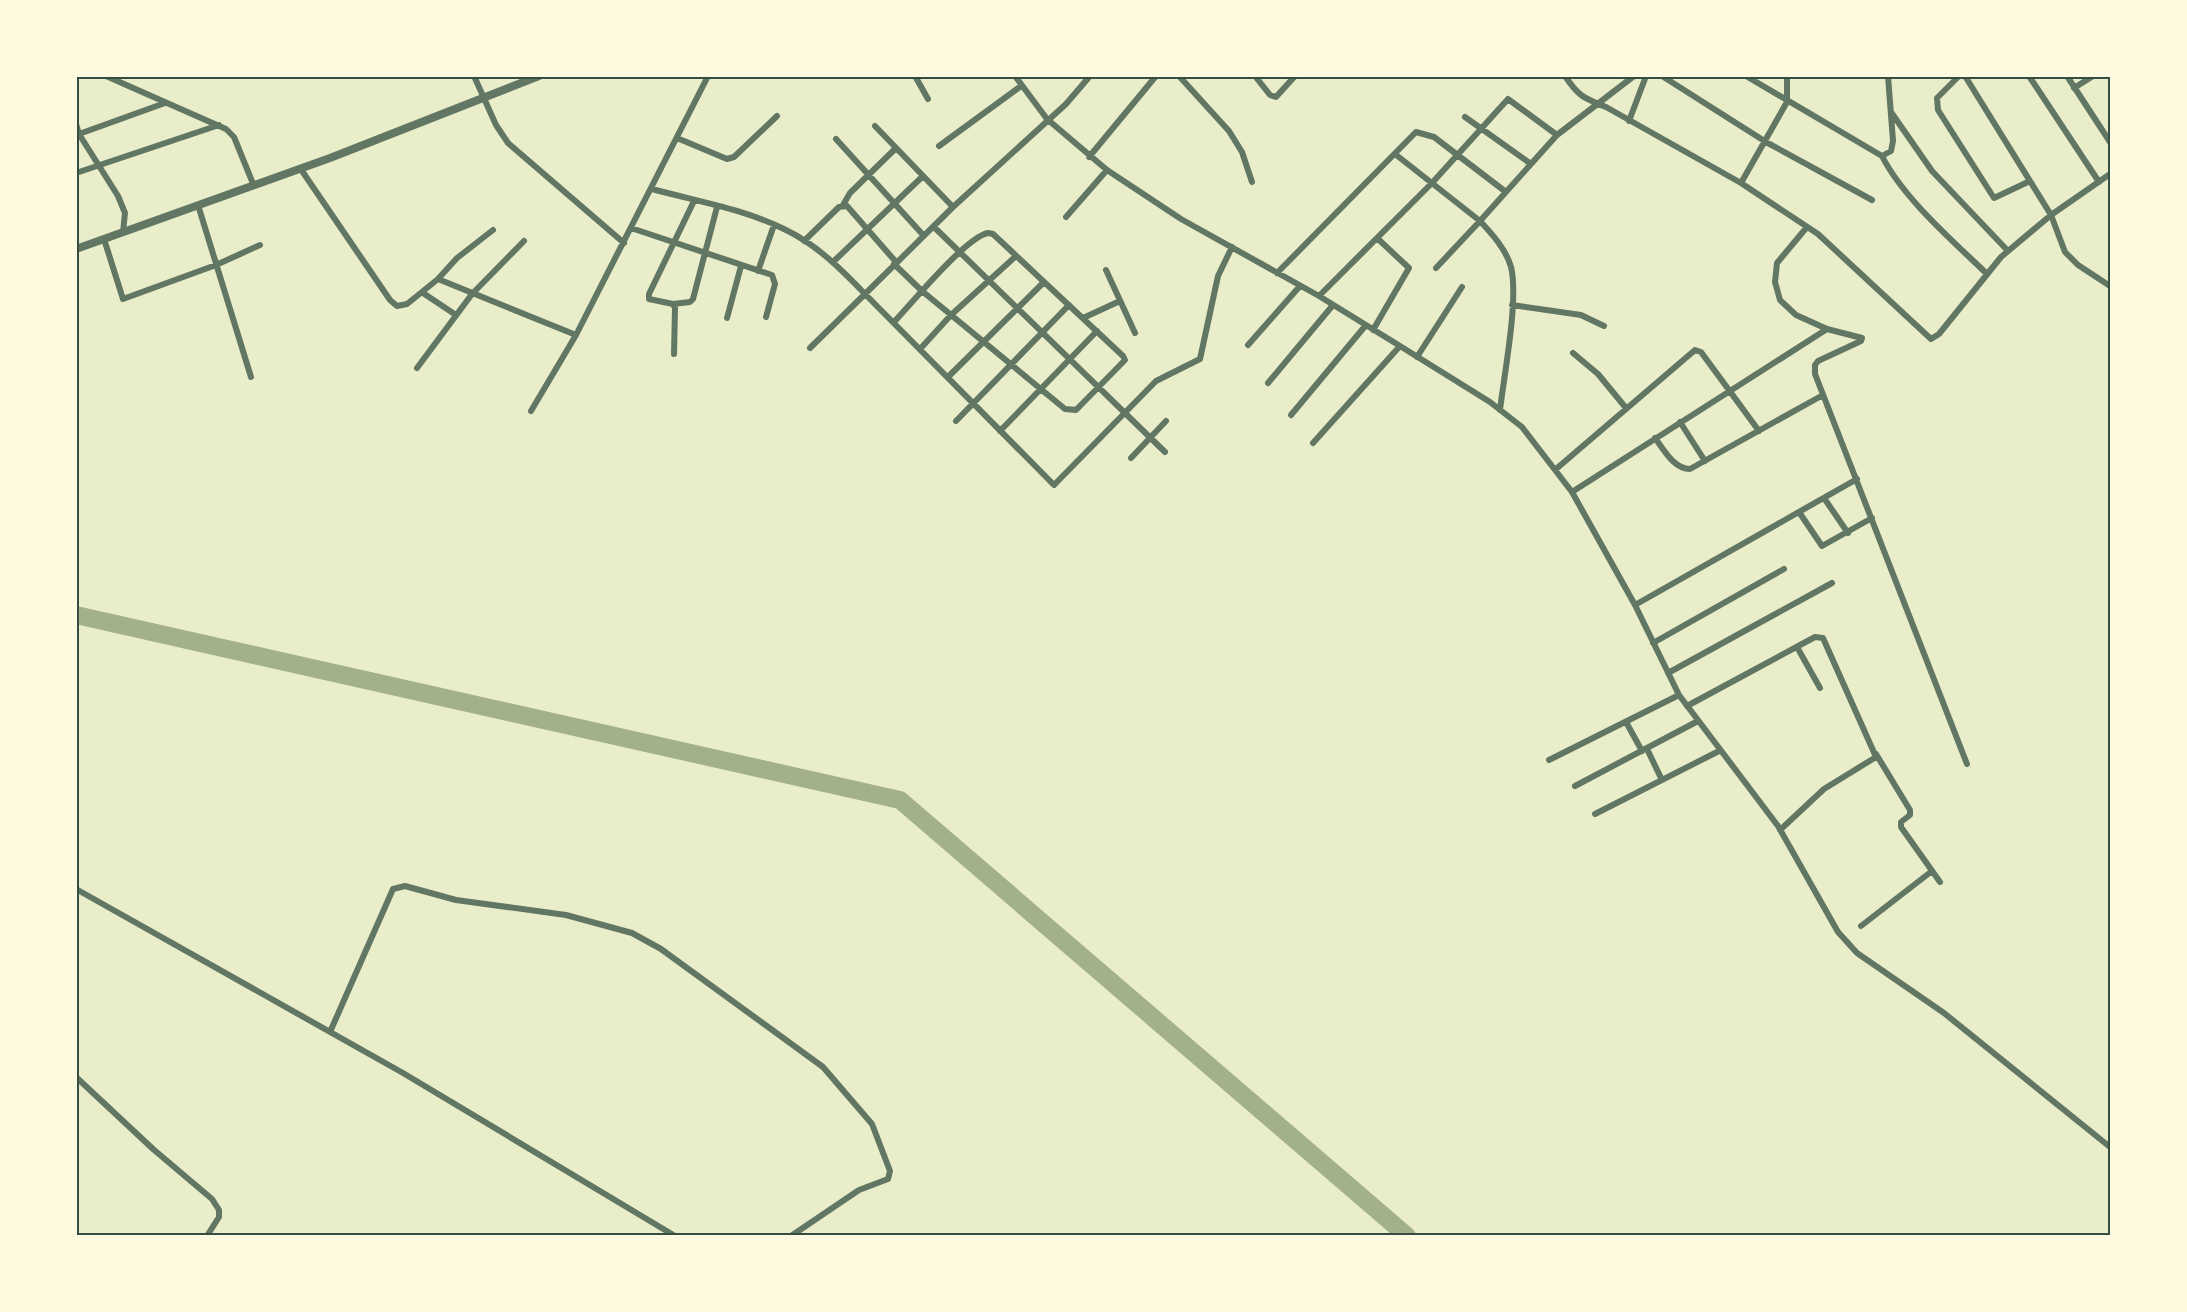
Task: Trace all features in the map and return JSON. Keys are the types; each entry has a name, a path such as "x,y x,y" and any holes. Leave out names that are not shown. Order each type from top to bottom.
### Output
{"street":[{"path":"106,76 219,124 234,137 254,186"},
{"path":"474,76 483,99 508,143 624,243"},
{"path":"76,249 254,186 539,76"},
{"path":"531,411 576,335 708,76"},
{"path":"915,76 928,99"},
{"path":"1015,76 1047,119 1107,170 1180,219 1319,296 1400,346 1500,410 1522,427 1572,492 1635,605 1679,696 1780,830 1838,932 1857,953 1944,1013 2110,1147"},
{"path":"810,348 953,207 1066,104 1090,76"},
{"path":"1089,157 1156,76"},
{"path":"1179,76 1229,130 1242,152 1252,183"},
{"path":"1255,76 1270,95 1276,97 1295,76"},
{"path":"1565,76 1578,95 1741,183 1807,227 1931,339 1939,334 2008,251 2051,216 2110,174"},
{"path":"1436,268 1557,135 1634,76"},
{"path":"1662,76 1766,142 1872,200"},
{"path":"1746,76 1882,156 1897,179 1942,230 1987,274"},
{"path":"1741,183 1787,102 1787,76"},
{"path":"1882,156 1891,151 1888,76"},
{"path":"1959,76 1937,98 1938,110 1994,198 2030,181"},
{"path":"1965,76 2051,216 2065,252 2078,265 2110,286"},
{"path":"2028,76 2099,182"},
{"path":"2067,76 2110,142"},
{"path":"2074,88 2093,76"},
{"path":"1629,121 1646,77"},
{"path":"939,146 1021,86"},
{"path":"1319,296 1458,156 1508,99 1557,135"},
{"path":"79,134 165,103"},
{"path":"1890,111 1932,171 2008,251"},
{"path":"678,138 727,159 734,157 777,116"},
{"path":"1465,117 1531,164"},
{"path":"76,124 79,134 99,164 125,213 123,232"},
{"path":"76,173 219,124"},
{"path":"875,126 953,207"},
{"path":"1277,273 1416,132 1422,132 1458,156 1506,192"},
{"path":"836,139 924,236"},
{"path":"804,241 843,205 850,193 896,148"},
{"path":"1395,154 1480,221 1502,246 1511,265 1514,287 1500,410"},
{"path":"300,168 390,300 401,306 423,292 457,258 493,230"},
{"path":"1066,217 1107,170"},
{"path":"833,262 923,176"},
{"path":"652,189 774,225 804,241 833,262 921,348 1053,484 1156,381 1200,358 1218,276 1232,247"},
{"path":"694,201 649,294 649,299 673,304 690,302 693,299 717,207"},
{"path":"198,205 251,377"},
{"path":"843,205 853,211 895,263 922,291 1065,409 1076,410 1124,362 1125,358 993,234 988,233 961,252 922,291 894,322"},
{"path":"758,271 774,225"},
{"path":"934,227 1165,452"},
{"path":"1807,227 1777,263 1775,282 1780,300 1786,309 1827,329 1862,338 1861,341 1815,365 1815,374 1967,764"},
{"path":"632,228 774,278 766,317"},
{"path":"1373,330 1409,268 1377,238"},
{"path":"104,239 123,299 216,265 260,245"},
{"path":"417,368 472,294 524,241"},
{"path":"921,348 951,315 1016,256"},
{"path":"727,318 741,266"},
{"path":"1106,270 1135,333"},
{"path":"438,279 576,335"},
{"path":"948,377 982,340 1044,282"},
{"path":"1248,345 1300,286"},
{"path":"1417,357 1462,287"},
{"path":"423,292 456,315"},
{"path":"1083,318 1120,301"},
{"path":"673,304 675,308 674,354"},
{"path":"956,421 1069,305"},
{"path":"1268,382 1333,305"},
{"path":"1512,305 1581,315 1604,326"},
{"path":"1291,415 1366,325"},
{"path":"1572,492 1827,329"},
{"path":"1000,431 1097,331"},
{"path":"1313,444 1400,346"},
{"path":"1556,469 1695,350 1701,352 1759,431"},
{"path":"1573,353 1598,374 1626,408"},
{"path":"1655,438 1682,469 1690,469 1823,395"},
{"path":"1131,458 1166,421"},
{"path":"1680,422 1705,461"},
{"path":"1635,605 1857,479"},
{"path":"1824,498 1848,533"},
{"path":"1799,512 1822,546 1872,518"},
{"path":"1653,643 1784,569"},
{"path":"1668,673 1832,582"},
{"path":"1687,706 1815,637 1823,638 1876,754 1910,810 1910,814 1901,822 1901,827 1940,882"},
{"path":"1797,647 1820,688"},
{"path":"1549,760 1679,696"},
{"path":"1575,786 1698,721"},
{"path":"1626,722 1662,780"},
{"path":"1595,814 1719,751"},
{"path":"1780,830 1824,789 1874,760 1876,754"},
{"path":"1861,926 1932,871"},
{"path":"330,1032 393,889 405,886 456,900 566,915 632,933 661,949 823,1067 872,1124 890,1171 888,1179 859,1190 791,1236"},
{"path":"76,889 330,1032 675,1236"},
{"path":"76,1077 153,1149 212,1198 219,1210 219,1217 207,1236"}],"waterway":[{"path":"76,615 900,800 1407,1236"}]}
